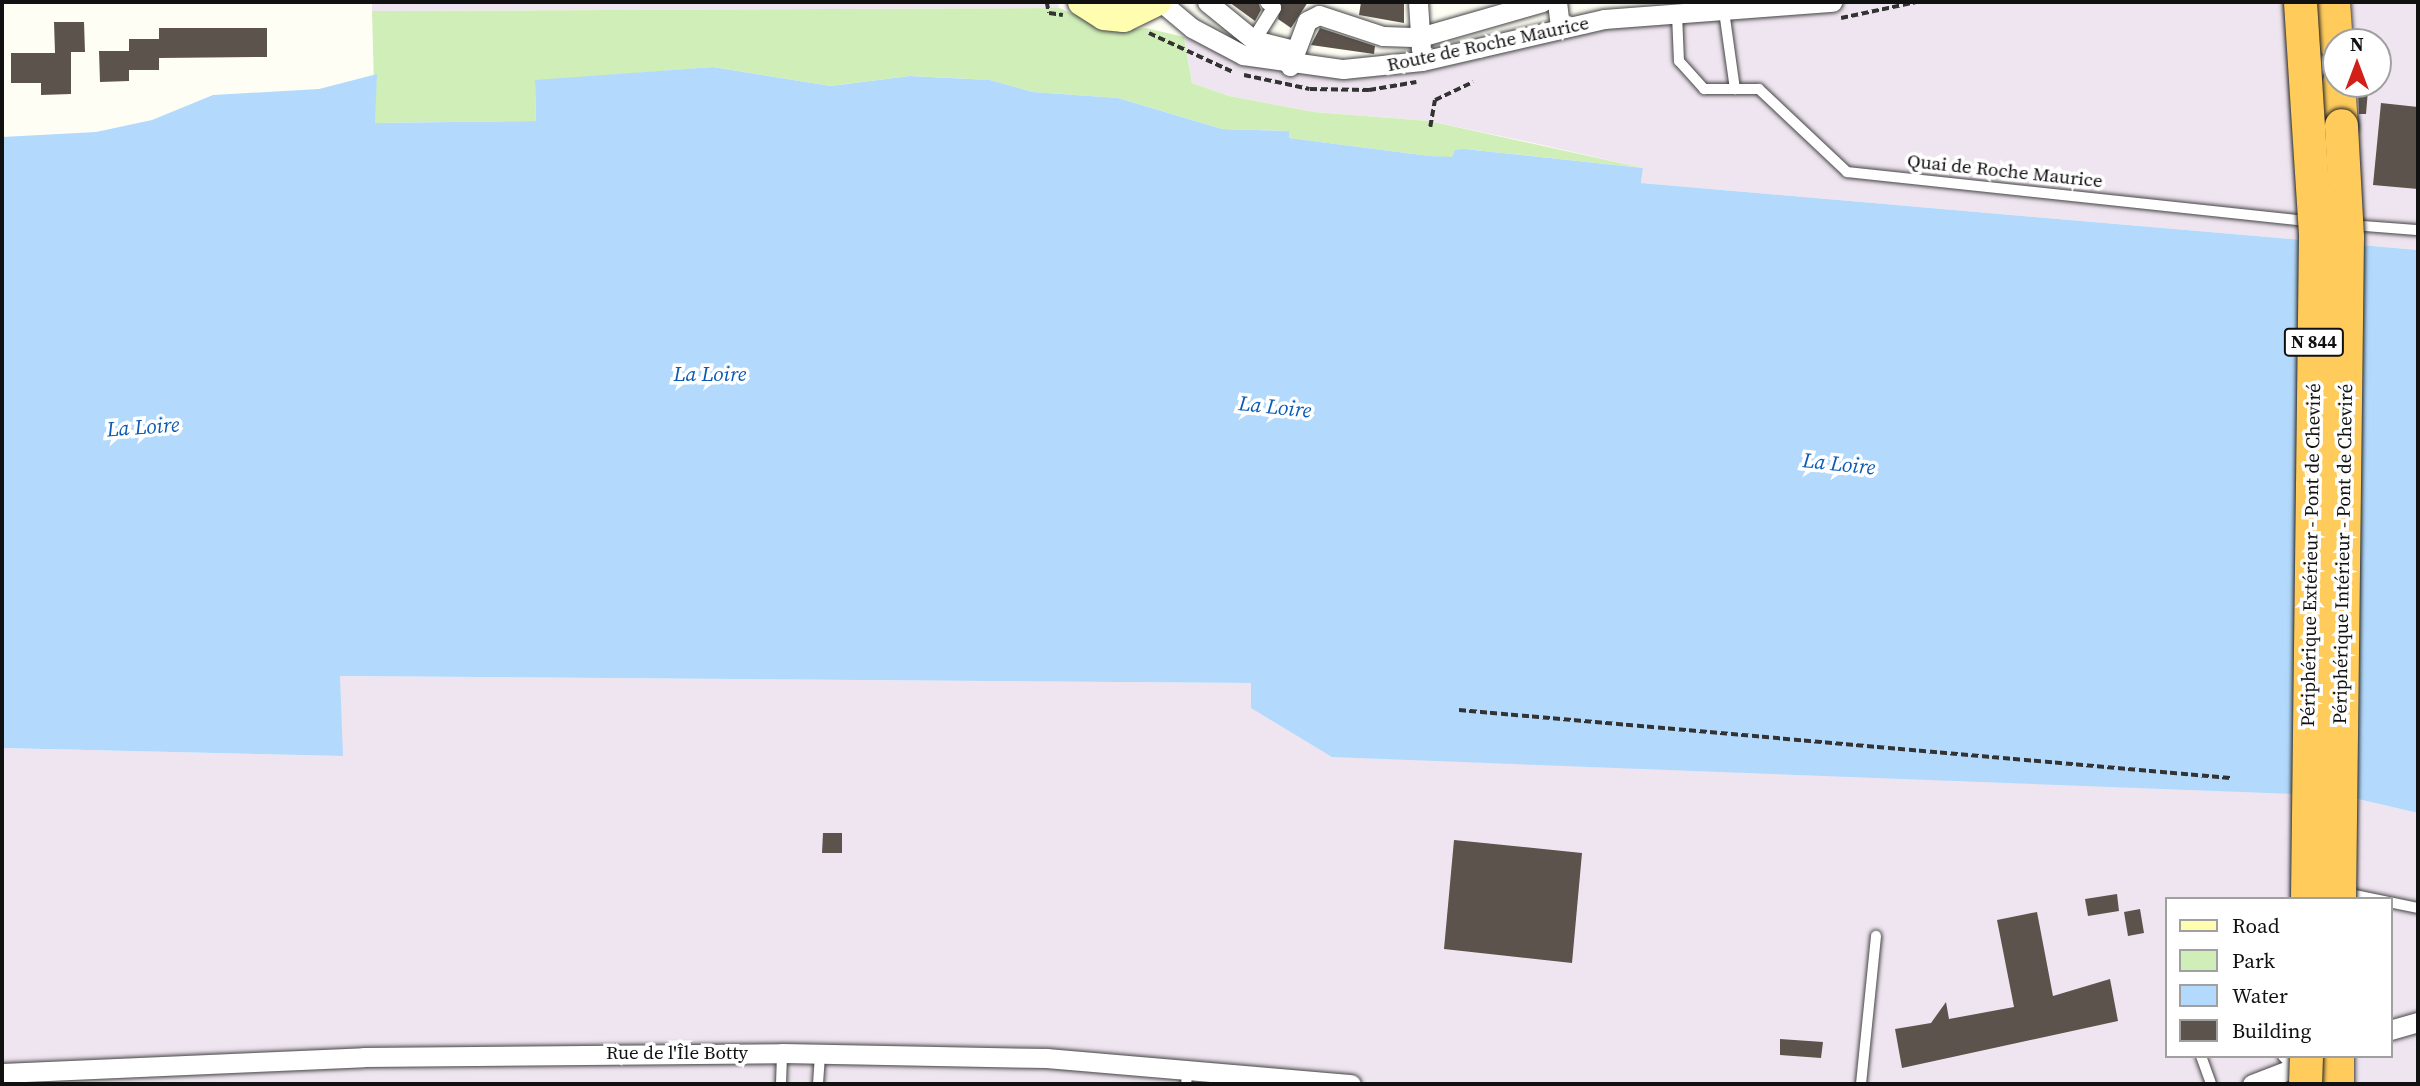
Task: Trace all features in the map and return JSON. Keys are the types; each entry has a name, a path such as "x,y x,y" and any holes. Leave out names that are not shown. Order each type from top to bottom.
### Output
{"highway":[{"name":"Périphérique Extérieur - Pont de Cheviré","path":"2300,2 2315,235 2307,897"},
{"path":"2333,2 2335,28"},
{"name":"Périphérique Intérieur - Pont de Cheviré","path":"2339,98 2347,237 2339,897"},
{"path":"2337,1058 2337,1084"}],"main road":[{"path":"1082,2 1104,16 1124,18 1159,2"}],"street":[{"name":"Route de Roche Maurice","path":"1159,2 1217,45 1382,69 1560,28 1677,14 1832,2"},
{"name":"Route de Roche Maurice","path":"1207,2 1254,40 1292,58"},
{"path":"1254,40 1275,8 1267,2"},
{"path":"1418,2 1422,61"},
{"path":"1292,58 1307,21 1319,15 1383,36 1420,37 1542,2"},
{"path":"1557,2 1560,28"},
{"path":"2392,1029 2418,1021"},
{"name":"Rue de l'Île Botty","path":"2,1073 401,1056 820,1053 1187,1077 1351,1084"},
{"path":"2252,1084 2317,1058"}],"lane":[{"path":"1724,11 1735,89"},
{"name":"Quai de Roche Maurice","path":"1677,14 1679,61 1704,89 1759,89 1847,172 2324,223"},
{"path":"2337,224 2418,230"},
{"path":"2315,897 2367,893 2381,897"},
{"path":"2392,900 2418,908"},
{"path":"1861,1084 1876,936"},
{"path":"781,1084 782,1053"},
{"path":"818,1084 820,1053"},
{"path":"2202,1058 2211,1084"}],"path":[{"path":"1430,127 1435,100 1474,82"},
{"path":"1459,710 2230,778"}],"shaded area":[{"path":"372,2 1058,2 1059,8 372,11"},
{"path":"1737,2 2418,2 2418,250 1641,183 1643,168 1538,144 1429,121 1314,112 1229,96 1192,83 1182,24 1271,69 1370,72"},
{"path":"339,676 1251,683 2345,796 2418,813 2418,1084 2,1084 2,748 342,756"}],"green space":[{"path":"1059,8 1114,31 1146,28 1184,37 1192,83 1229,96 1314,112 1429,121 1643,168 1465,149 1452,158 1288,138 1288,131 1222,129 1118,98 1033,92 990,80 910,76 831,86 713,67 535,81 536,121 375,123 372,11"}],"water":[{"name":"La Loire","path":"713,67 831,86 910,76 990,80 1033,92 1118,98 1222,129 1289,131 1289,138 1430,156 1452,157 1455,150 1465,149 1643,168 1641,183 2418,250 2418,813 2345,796 1332,757 1251,708 1251,683 340,676 343,756 2,748 2,137 96,132 152,120 213,95 319,89 377,74 375,123 536,121 535,80"}],"building":[{"path":"1229,2 1258,2 1261,10 1255,21"},
{"path":"1281,2 1308,2 1291,28 1278,19"},
{"path":"1361,2 1404,3 1404,23 1359,15"},
{"path":"54,22 84,22 85,52 71,52 71,94 41,95 41,83 11,83 11,53 55,53"},
{"path":"159,28 267,28 267,57 159,58 159,70 129,70 129,81 100,82 99,51 129,51 129,39 159,39"},
{"path":"1320,28 1375,46 1374,54 1311,45"},
{"path":"2358,98 2367,98 2366,114 2359,114"},
{"path":"2381,103 2418,107 2418,189 2373,185"},
{"path":"823,833 842,833 842,853 822,853"},
{"path":"1454,840 1582,853 1572,963 1444,949"},
{"path":"2117,894 2119,911 2088,916 2085,899"},
{"path":"2140,909 2144,933 2128,936 2124,912"},
{"path":"2037,912 2053,996 2110,979 2118,1021 1902,1068 1895,1029 1931,1023 1946,1002 1949,1019 2014,1007 1997,920"},
{"path":"1780,1039 1823,1042 1821,1058 1780,1055"}]}
